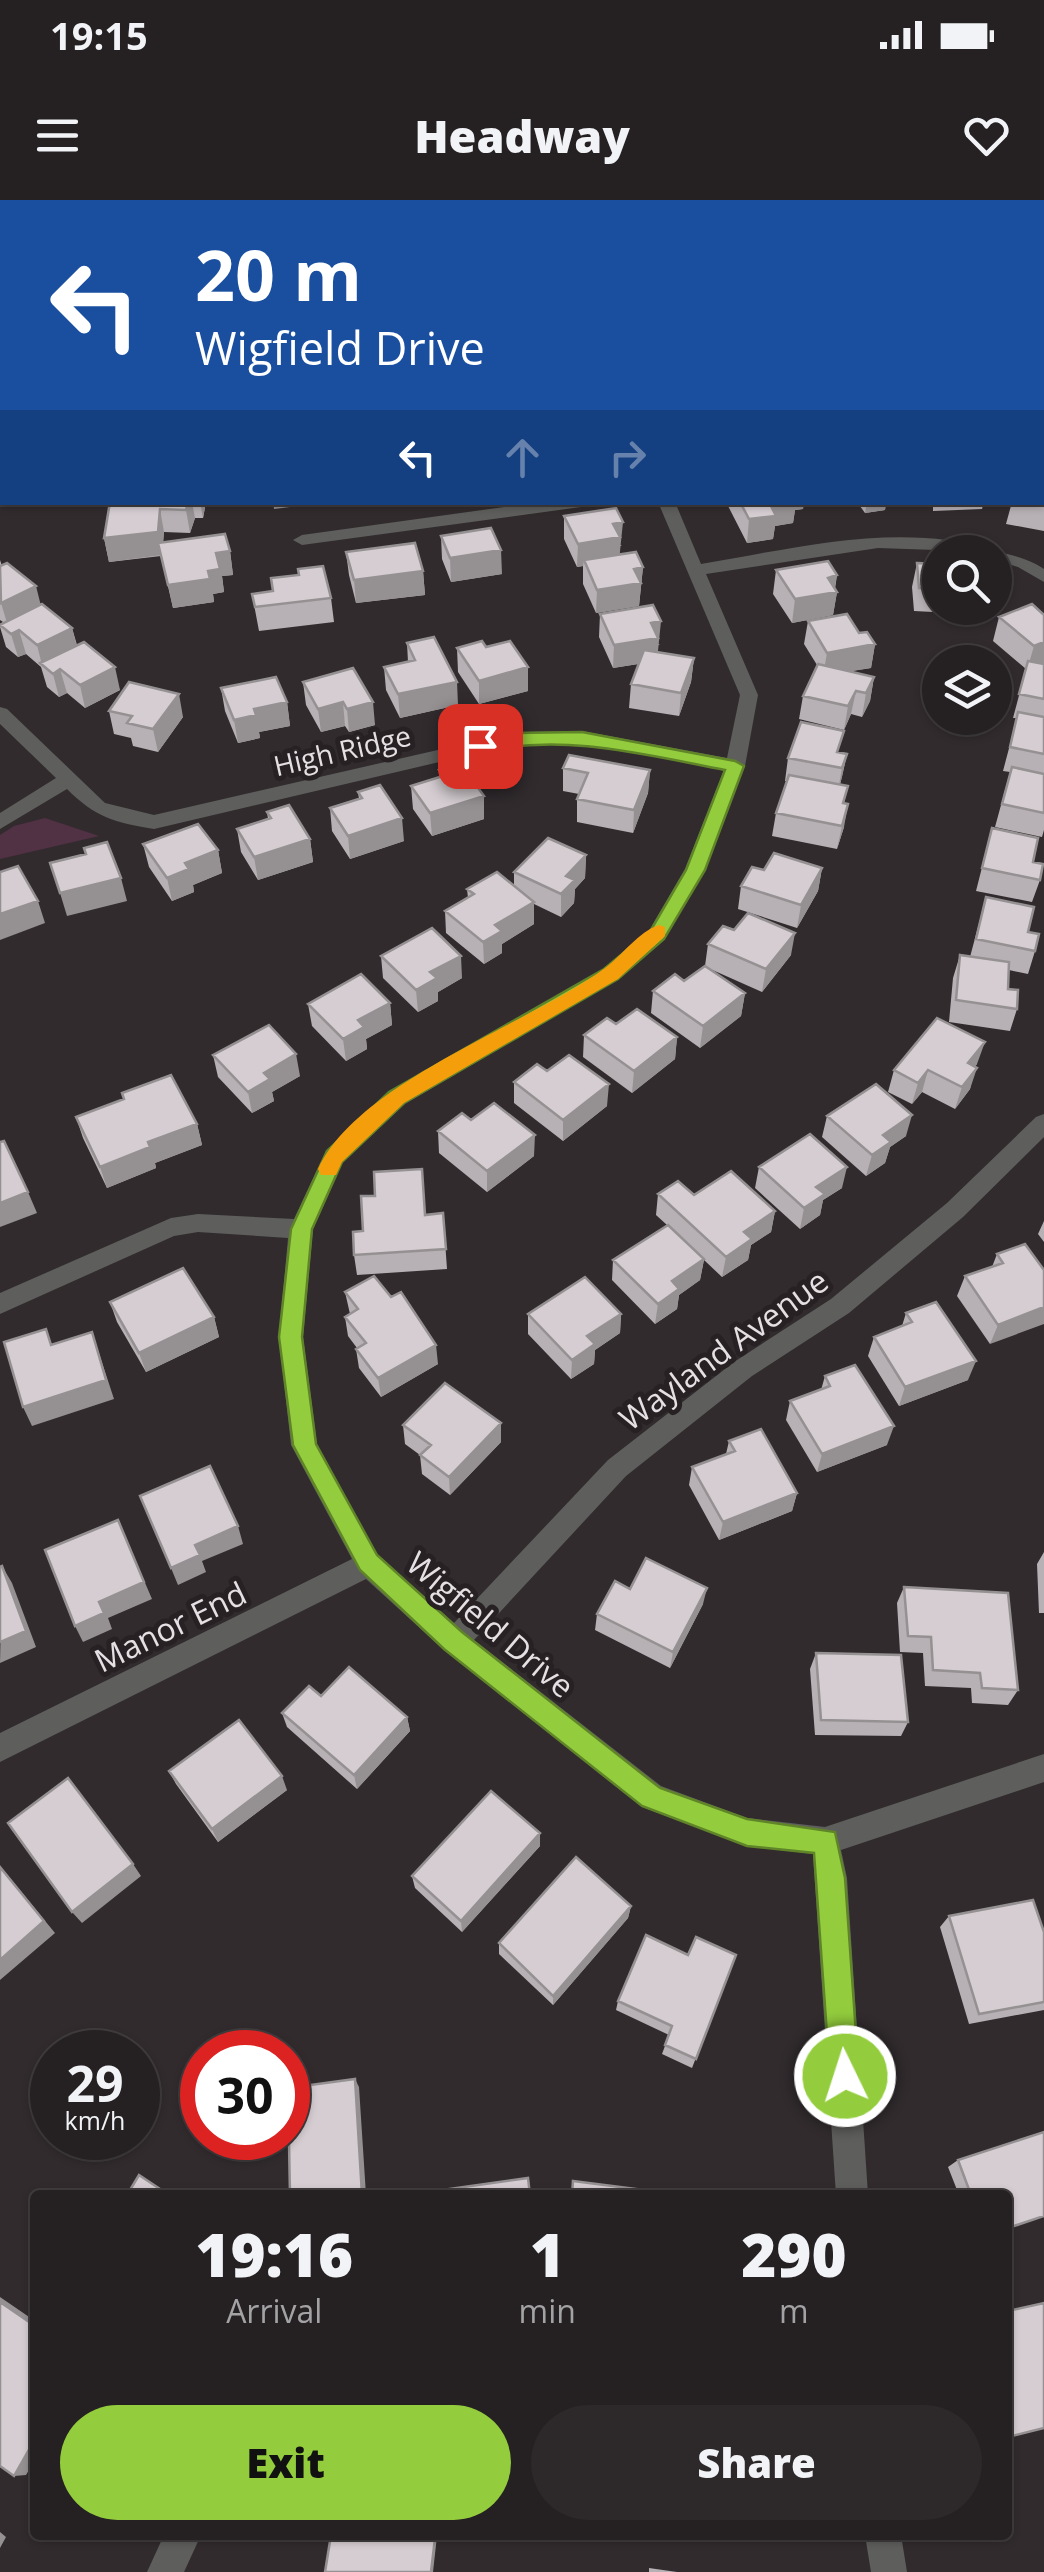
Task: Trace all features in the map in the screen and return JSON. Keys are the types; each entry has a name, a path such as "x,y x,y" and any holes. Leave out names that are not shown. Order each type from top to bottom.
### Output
{"street":[{"path":"302,540 559,505"},
{"name":"Wigfield Drive","path":"667,505 748,695 735,766 696,870 657,934 611,974 396,1098 334,1157 301,1229 290,1337 304,1445 368,1562 453,1640 652,1797 747,1832 826,1842 1044,1768"},
{"path":"698,570 892,540 922,543"},
{"path":"1012,560 1024,563 1044,578"},
{"name":"High Ridge","path":"0,713 98,808 154,822 516,738 582,737 735,766"},
{"path":"0,822 67,780"},
{"name":"Wayland Avenue","path":"453,1640 474,1624 617,1468 743,1368 840,1306 956,1210 1044,1123"},
{"path":"0,1304 171,1227 198,1222 301,1229"},
{"name":"Manor End","path":"0,1748 340,1581 368,1562"},
{"path":"826,1842 832,1878 852,2190"},
{"path":"165,2572 181,2540"},
{"path":"884,2540 889,2572"}],"shaded area":[{"path":"45,818 99,836 0,859 0,835 14,826"}],"building":[{"path":"110,505 187,505 186,510 160,509 158,532 104,538"},
{"path":"742,505 770,505 776,516 749,519"},
{"path":"616,508 623,522 613,524 620,537 578,544 564,516"},
{"path":"491,528 501,550 450,558 441,536"},
{"path":"225,534 230,551 216,553 220,569 208,571 210,579 168,585 158,543"},
{"path":"415,543 423,571 354,580 346,552"},
{"path":"636,552 643,567 634,569 641,583 597,590 584,560"},
{"path":"828,561 837,575 828,578 837,592 795,599 776,570"},
{"path":"7,563 36,586 1,603 0,566"},
{"path":"917,563 922,563 919,588"},
{"path":"323,566 331,598 255,607 252,594 273,591 271,578 299,575 298,569"},
{"path":"42,604 72,628 37,645 19,630 11,634 0,625"},
{"path":"1032,604 1044,615 1044,642 1034,646 1009,625 1012,625 1012,612"},
{"path":"653,605 661,621 651,623 658,638 614,645 600,614"},
{"path":"847,614 859,633 867,632 875,644 827,653 808,621"},
{"path":"434,637 457,682 398,694 384,667 415,660 407,643"},
{"path":"482,641 486,647 510,641 528,667 479,681 457,648"},
{"path":"84,642 115,667 80,685 60,669 53,674 40,663"},
{"path":"644,650 694,658 681,693 631,684"},
{"path":"1028,661 1044,664 1044,699 1019,694"},
{"path":"818,664 874,677 866,693 856,691 848,706 803,696"},
{"path":"353,668 373,702 347,709 343,702 318,709 303,682"},
{"path":"276,677 287,702 254,709 256,715 234,720 221,688"},
{"path":"129,682 179,694 153,729 127,723 132,716 109,711"},
{"path":"1018,712 1044,717 1044,754 1010,747"},
{"path":"801,722 844,731 837,752 847,754 842,768 788,758"},
{"path":"569,755 650,770 634,810 577,799 588,773 563,768"},
{"path":"460,763 484,796 430,813 411,786 443,776 439,770"},
{"path":"1012,767 1044,774 1044,813 1002,804"},
{"path":"789,775 848,786 842,826 776,813"},
{"path":"380,785 402,818 348,836 330,808 362,798 358,792"},
{"path":"289,805 310,839 254,857 237,829 271,818 267,812"},
{"path":"198,824 218,850 185,863 189,869 167,878 143,844"},
{"path":"992,828 1038,838 1033,862 1043,864 1040,880 982,868"},
{"path":"548,838 586,855 566,876 575,880 561,894 514,872"},
{"path":"107,842 121,878 60,893 50,863 86,854 84,848"},
{"path":"774,853 822,868 801,905 741,886 752,867 764,870"},
{"path":"18,866 38,901 0,914 0,872"},
{"path":"497,872 534,902 495,925 502,931 483,942 445,911 474,894 467,889"},
{"path":"986,897 1034,907 1028,932 1039,934 1035,951 976,939"},
{"path":"748,913 795,933 766,969 708,944 723,926 734,930"},
{"path":"432,928 461,956 430,972 437,978 416,990 381,956"},
{"path":"960,955 1009,962 1008,989 1018,990 1017,1009 956,1000"},
{"path":"705,966 745,993 703,1026 653,991 675,974 684,981"},
{"path":"361,974 390,1003 358,1020 364,1027 343,1039 308,1004"},
{"path":"637,1009 677,1037 634,1071 584,1035 607,1018 616,1024"},
{"path":"937,1018 985,1042 968,1063 977,1068 962,1087 928,1070 918,1083 894,1070"},
{"path":"269,1025 296,1054 264,1073 270,1079 248,1092 213,1055"},
{"path":"569,1055 609,1084 563,1120 514,1082 537,1064 547,1071"},
{"path":"171,1075 197,1124 148,1142 150,1147 100,1167 76,1117 124,1099 122,1093"},
{"path":"876,1084 912,1115 883,1135 891,1142 872,1155 827,1116"},
{"path":"494,1103 535,1135 487,1171 438,1131 462,1113 471,1120"},
{"path":"810,1134 847,1167 816,1187 825,1194 804,1208 759,1167"},
{"path":"4,1141 28,1192 0,1203 0,1142"},
{"path":"422,1169 425,1215 443,1213 446,1249 354,1255 353,1232 363,1231 361,1196 375,1196 374,1172"},
{"path":"731,1171 775,1211 744,1232 752,1239 726,1257 658,1194 678,1181 694,1195"},
{"path":"668,1225 704,1259 672,1281 679,1289 658,1304 613,1260"},
{"path":"1025,1244 1044,1270 1044,1307 998,1325 965,1276 1003,1263 997,1254"},
{"path":"183,1268 214,1317 139,1353 110,1302"},
{"path":"374,1276 391,1297 401,1292 436,1345 378,1378 356,1349 366,1343 345,1317 358,1309 345,1292"},
{"path":"585,1277 621,1314 587,1336 595,1344 572,1360 528,1314"},
{"path":"936,1302 976,1361 905,1387 874,1337 912,1322 906,1313"},
{"path":"46,1329 51,1345 92,1332 106,1380 23,1407 4,1342"},
{"path":"855,1365 894,1426 822,1454 790,1401 830,1386 825,1376"},
{"path":"445,1383 501,1423 449,1477 420,1455 431,1445 403,1425"},
{"path":"761,1429 797,1493 723,1522 692,1467 735,1451 729,1441"},
{"path":"210,1466 238,1526 195,1545 200,1555 171,1568 140,1496"},
{"path":"118,1520 144,1582 99,1602 104,1613 75,1626 45,1550"},
{"path":"646,1558 707,1588 673,1652 597,1614 615,1581 630,1589"},
{"path":"0,1567 26,1631 0,1642"},
{"path":"904,1587 1008,1593 1018,1690 982,1688 980,1673 933,1670 931,1637 908,1636"},
{"path":"816,1653 901,1655 908,1722 821,1720"},
{"path":"349,1667 407,1717 354,1775 282,1713 309,1686 321,1696"},
{"path":"239,1720 282,1776 212,1829 169,1771"},
{"path":"68,1778 133,1864 72,1912 8,1823"},
{"path":"491,1791 540,1833 461,1921 412,1876"},
{"path":"576,1857 631,1906 553,1996 499,1943"},
{"path":"0,1867 44,1921 0,1960"},
{"path":"1033,1900 1044,1932 1044,2002 979,2014 949,1916"},
{"path":"646,1935 688,1955 696,1937 736,1955 696,2059 665,2045 672,2026 618,2001"},
{"path":"355,2079 362,2190 290,2190 289,2160 310,2160 310,2085"},
{"path":"1044,2132 1044,2216 1012,2227 1012,2190 969,2190 958,2160"},
{"path":"139,2175 162,2190 130,2190"},
{"path":"528,2178 529,2190 442,2190"},
{"path":"573,2181 644,2190 572,2190"},
{"path":"0,2302 30,2323 30,2448 14,2476 0,2466"},
{"path":"1044,2303 1044,2428 1012,2436 1012,2310"},
{"path":"330,2540 435,2540 431,2572 325,2572"}],"slow traffic":[{"path":"329,1169 334,1157 396,1098 611,974 659,932"}],"route":[{"path":"480,746 516,738 582,737 735,766 696,870 657,934 611,974 396,1098 334,1157 301,1229 290,1337 304,1445 368,1562 453,1640 652,1797 747,1832 826,1842 832,1878 845,2076"}]}
